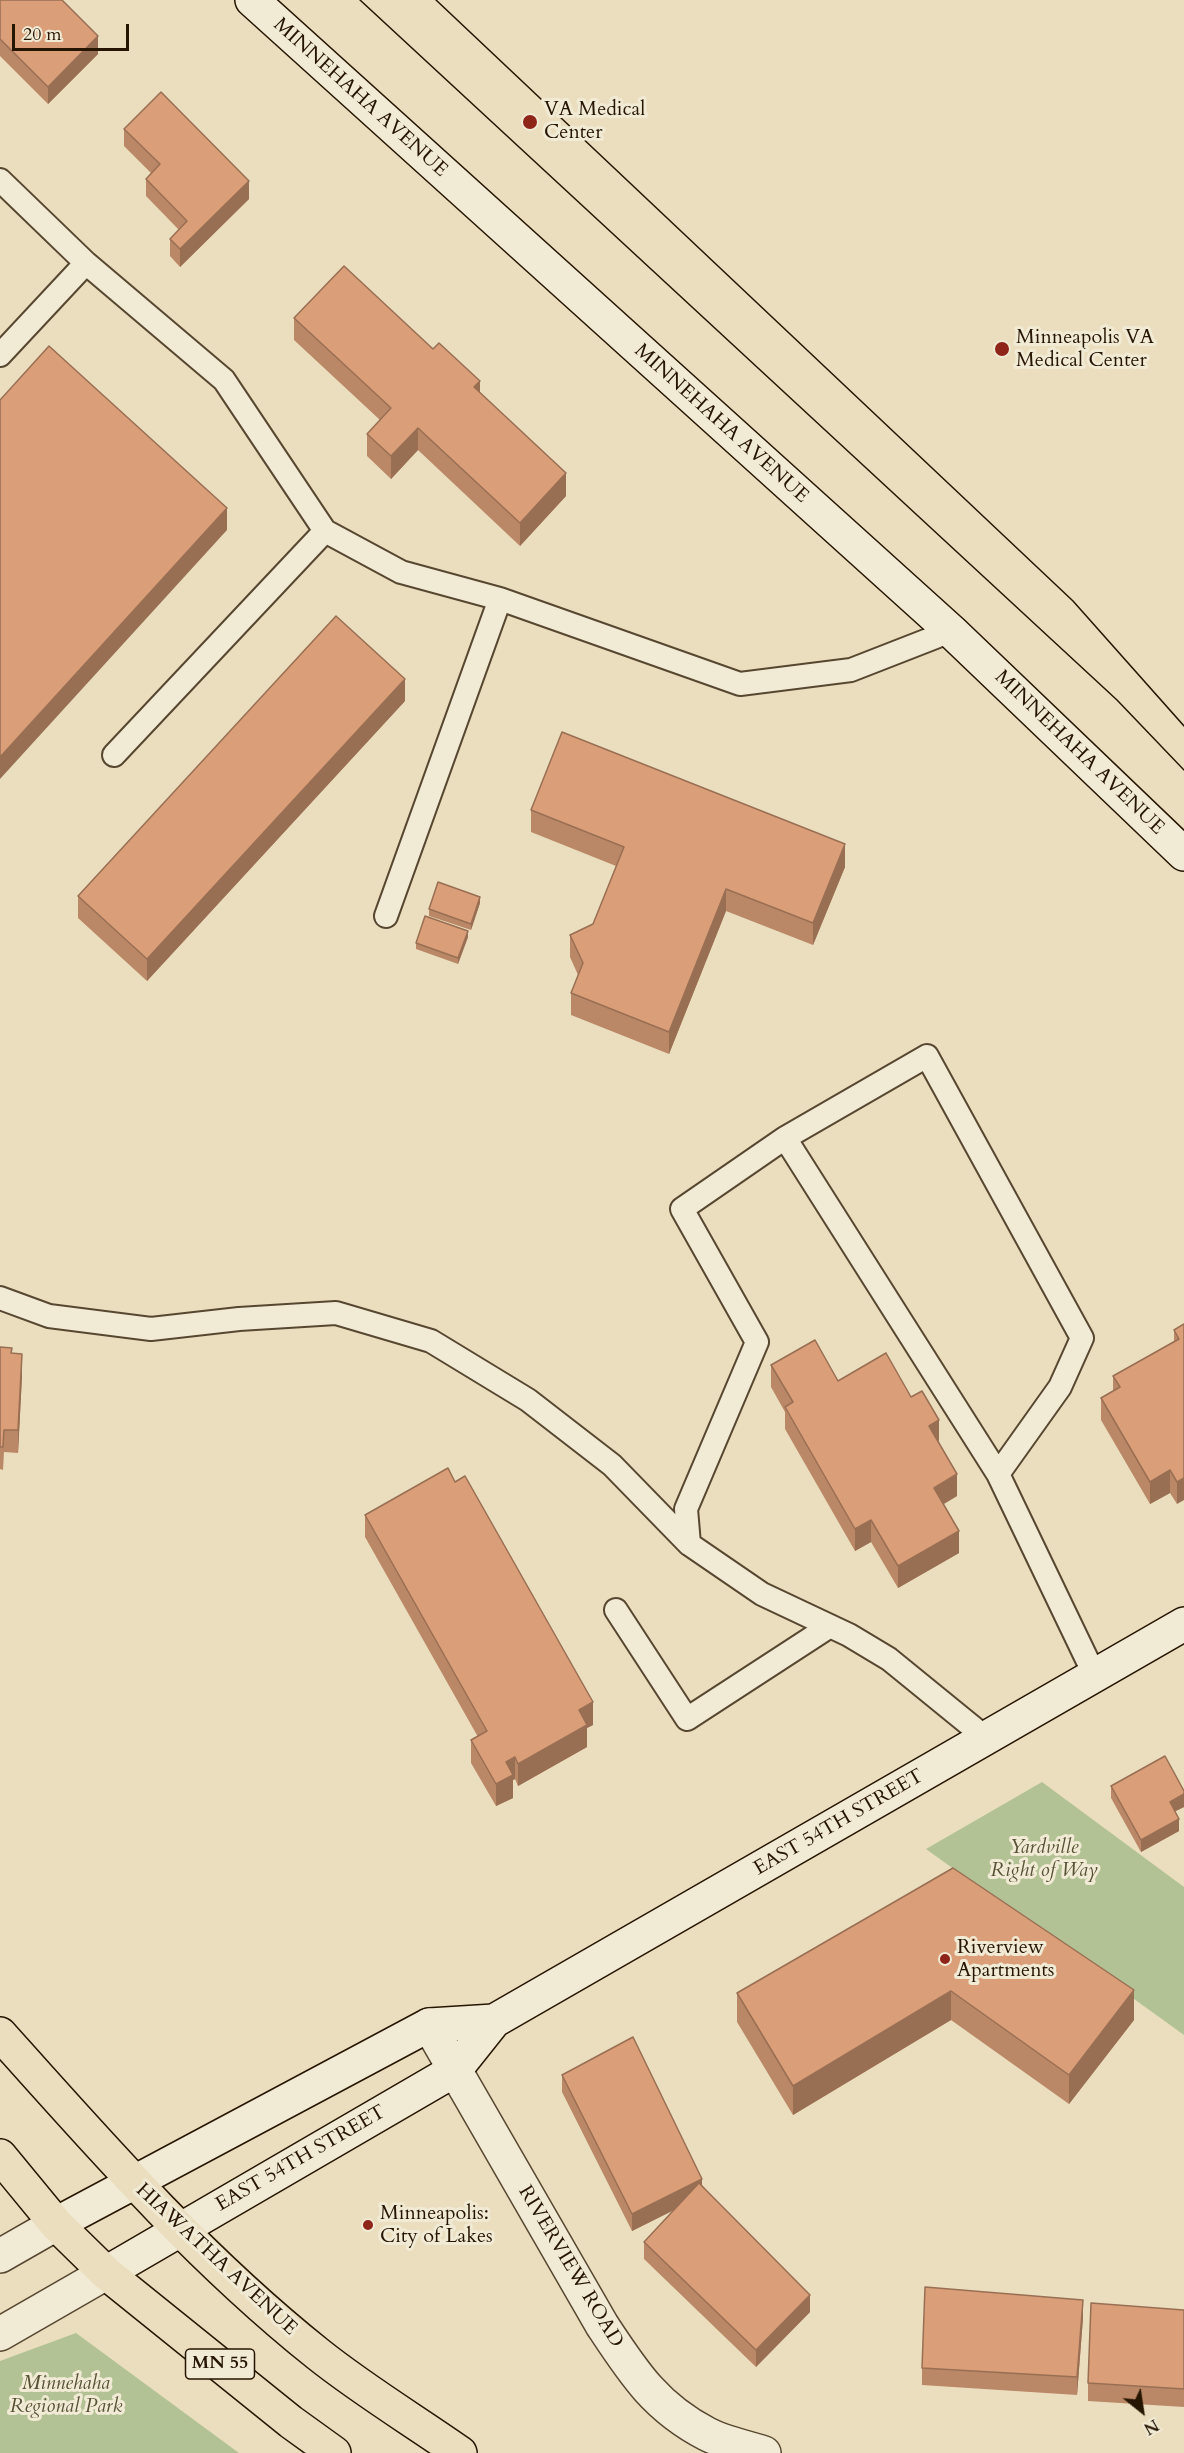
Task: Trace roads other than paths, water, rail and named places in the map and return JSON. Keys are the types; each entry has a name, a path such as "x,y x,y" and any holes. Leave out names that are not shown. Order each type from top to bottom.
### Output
{"highway":[{"name":"HIAWATHA AVENUE","path":"0,2034 134,2184 235,2284 319,2355 460,2453"},
{"name":"MN 55","path":"0,2156 56,2224 106,2273 291,2422 334,2453"}],"street":[{"name":"MINNEHAHA AVENUE","path":"252,0 951,631 1184,854"},
{"name":"EAST 54TH STREET","path":"0,2334 455,2070 494,2021 1184,1624"},
{"name":"EAST 54TH STREET","path":"0,2256 429,2025 494,2021"},
{"name":"RIVERVIEW ROAD","path":"429,2025 602,2325 632,2371 665,2408 682,2419 708,2435 764,2453"}],"lane":[{"path":"0,180 86,263 225,380 325,531 401,572 500,599 740,684 851,670 951,631"},
{"path":"0,355 86,263"},
{"path":"114,754 325,531"},
{"path":"386,916 500,599"},
{"path":"689,1544 686,1509 757,1342 682,1209 785,1138 927,1056 1082,1338 1060,1387 998,1474"},
{"path":"785,1138 998,1474 1095,1676"},
{"path":"0,1298 49,1316 151,1329 239,1319 336,1313 431,1341 528,1400 612,1466 689,1544 762,1594 830,1626 889,1659 986,1738"},
{"path":"616,1610 687,1719 830,1626"}],"tram line":[{"path":"360,0 1117,700 1184,770"},
{"path":"436,0 1073,601 1184,726"}],"place":[{"name":"VA Medical Center","path":"530,122"},
{"name":"Minneapolis VA Medical Center","path":"1002,349"},
{"name":"Riverview Apartments","path":"945,1959"},
{"name":"Minneapolis: City of Lakes","path":"368,2225"}],"park label":[{"name":"Yardville Right of Way","path":"1044,1860"},
{"name":"Minnehaha Regional Park","path":"66,2396"}]}
